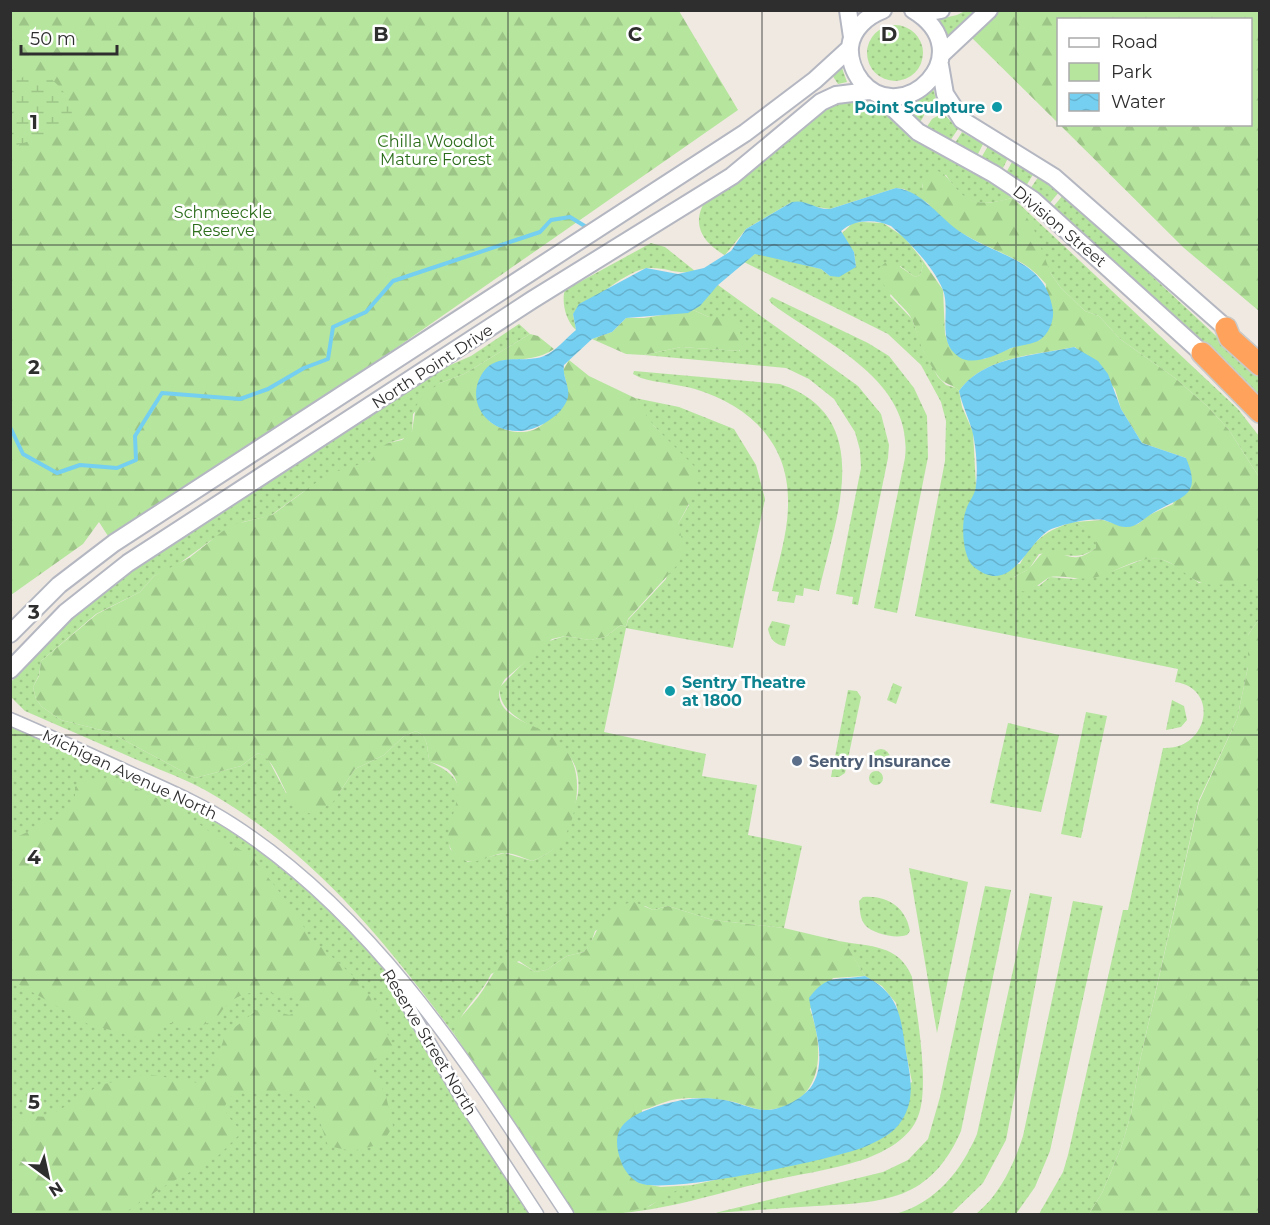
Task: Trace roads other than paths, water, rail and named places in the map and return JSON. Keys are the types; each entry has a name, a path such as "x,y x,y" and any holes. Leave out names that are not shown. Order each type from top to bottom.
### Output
{"highway":[{"path":"1226,328 1236,330 1260,351"},
{"path":"1226,328 1230,338 1260,365"},
{"path":"1203,353 1260,412"}],"street":[{"path":"848,10 851,43"},
{"name":"North Point Drive","path":"10,634 59,585 114,543 745,133 815,80 851,43 869,17 883,10"},
{"path":"916,13 940,10"},
{"path":"941,60 989,10"},
{"name":"Division Street","path":"916,13 937,36 945,94 962,120 1060,182 1226,328"},
{"name":"Division Street","path":"851,43 857,76 918,132 994,174 1033,200 1203,353"},
{"name":"North Point Drive","path":"10,670 66,612 128,563 580,269 732,176 821,102 836,95 874,92 892,97 913,93 930,80 941,60"},
{"name":"Michigan Avenue North","path":"10,718 202,805 233,824 313,887 347,919 379,957"},
{"name":"Reserve Street North","path":"379,957 462,1099 537,1215"},
{"name":"Reserve Street North","path":"379,957 447,1036 567,1215"}],"water":[{"path":"896,188 915,194 962,233 1019,262 1041,280 1049,294 1053,311 1053,318 1044,336 1034,343 1011,348 983,359 970,361 959,357 948,343 945,299 939,281 933,272 913,247 891,226 865,221 852,224 841,231 854,252 856,267 839,277 830,276 821,269 755,254 718,285 700,306 688,313 626,318 612,332 592,339 564,365 568,389 565,405 548,421 532,429 516,431 501,428 489,421 481,411 476,399 477,385 484,371 497,362 537,358 557,348 576,330 573,314 579,304 646,268 678,274 704,268 731,251 746,229 792,202 797,201 830,209"},
{"path":"1074,347 1098,361 1108,374 1121,409 1142,443 1186,458 1191,471 1190,488 1180,498 1133,526 1122,527 1104,520 1091,520 1054,528 1045,533 1010,571 1000,576 988,575 974,567 965,548 964,516 976,488 977,464 972,430 959,391 970,379 996,364"},
{"path":"865,976 884,989 895,1004 899,1013 910,1074 911,1093 907,1111 899,1125 890,1133 862,1148 749,1175 656,1185 639,1183 629,1175 622,1164 617,1141 623,1125 638,1114 667,1104 698,1098 724,1100 768,1110 786,1105 803,1095 811,1087 819,1066 818,1043 809,998 828,981"}],"waterway":[{"path":"10,427 23,454 57,473 80,465 117,468 136,460 135,436 162,393 240,399 268,389 304,368 328,359 333,327 366,312 393,281 540,232 551,220 570,217 588,228"}],"place":[{"name":"Point Sculpture","path":"997,107"},
{"name":"Sentry Theatre at 1800","path":"670,691"},
{"name":"Sentry Insurance","path":"797,761"}],"park label":[{"name":"Chilla Woodlot Mature Forest","path":"436,150"},
{"name":"Schmeeckle Reserve","path":"223,221"}]}
